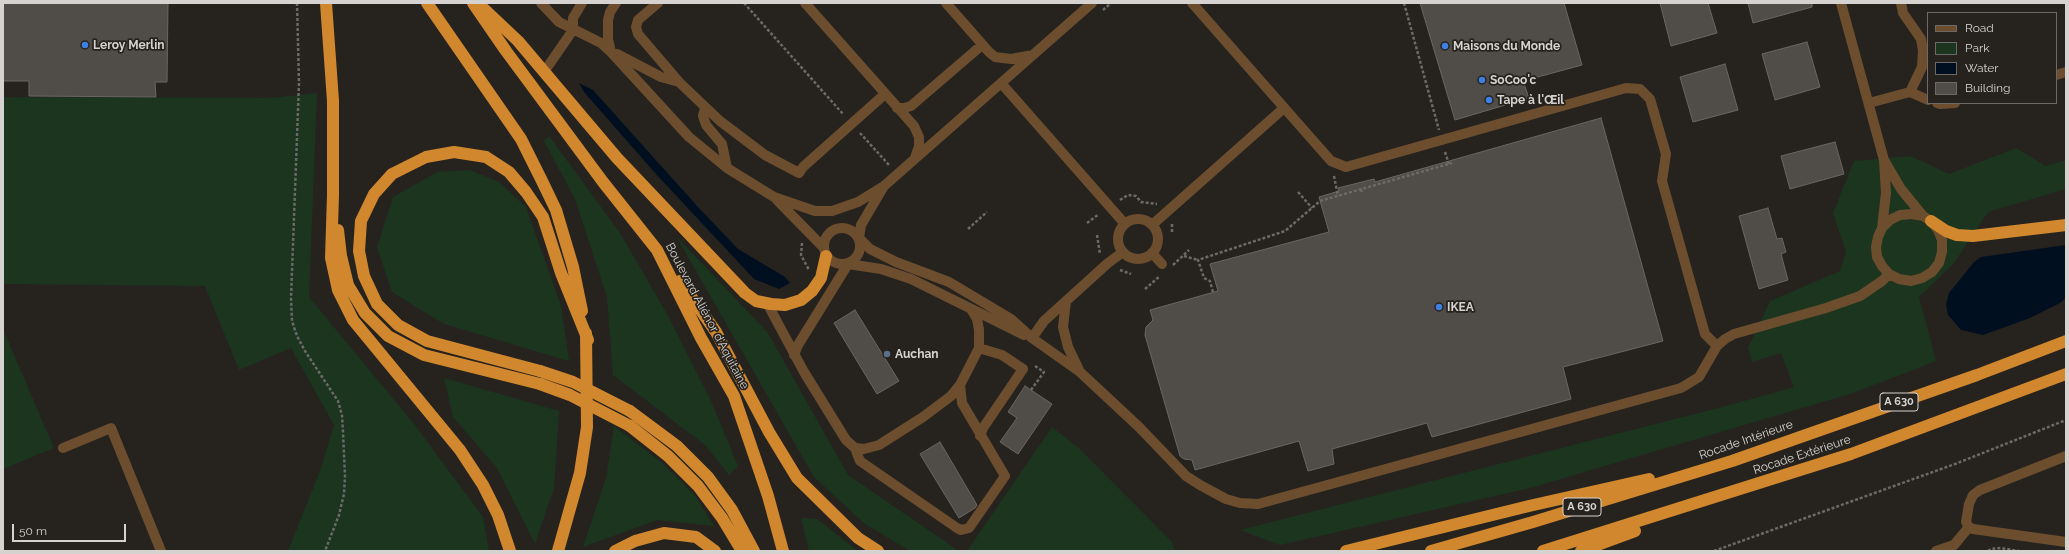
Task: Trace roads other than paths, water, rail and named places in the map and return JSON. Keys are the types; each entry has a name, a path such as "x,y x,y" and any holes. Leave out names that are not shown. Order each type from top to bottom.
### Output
{"highway":[{"path":"326,3 332,101 333,195 330,258 338,290 352,320 463,456 483,485 498,514 510,551"},
{"path":"427,3 521,139 556,210 573,267 588,340 587,427 580,473 558,551"},
{"name":"Boulevard Aliénor d'Aquitaine","path":"473,3 506,51 603,182 657,250 701,338 734,396 768,496 783,551"},
{"path":"478,3 518,41 617,158 745,293 756,300 767,303 785,305 801,300 812,291 821,278 825,252"},
{"path":"588,340 561,273 543,217 526,192 509,172 486,157 454,152 426,157 392,174 374,194 361,221 359,251 364,276 377,304 398,325 427,341 540,371 573,382 630,411 677,446 708,477 732,510 754,551"},
{"path":"333,195 341,256 348,285 365,314 388,336 424,355 540,384 570,395 630,426 668,456 698,486 722,518 742,551"},
{"path":"1927,219 1952,233 1973,236 2066,225"},
{"path":"657,250 716,332 769,432 796,478 858,538 878,551"},
{"name":"Rocade Intérieure","path":"1430,551 1533,522 1732,461 1977,375 2066,341"},
{"name":"Rocade Extérieure","path":"1543,551 1738,491 1900,437 2066,374"},
{"path":"1347,550 1529,506 1732,461"},
{"path":"1581,551 1738,491"},
{"path":"615,551 635,541 664,533 696,537 715,551"}],"street":[{"path":"541,3 559,22 588,36 611,52 661,77 679,82"},
{"path":"544,72 573,30 573,18 582,3"},
{"path":"616,3 610,12 608,20 608,39 611,52 689,137 727,168 774,197 815,211 832,211 858,202 884,186 1092,3"},
{"path":"658,3 638,20 636,27 638,34 679,82 705,108 748,144 799,174 803,167 885,94"},
{"path":"805,3 914,126 919,137 919,146 915,158"},
{"path":"946,3 982,45 995,57 1011,59 1033,56"},
{"path":"1192,3 1331,161 1346,167 1603,94 1626,88 1640,88 1650,99 1666,154 1662,181 1705,334 1717,346"},
{"path":"1841,3 1884,160 1886,193 1882,228 1876,247 1877,257 1889,274 1899,279 1911,281 1922,278 1935,268 1942,252 1942,240 1938,230 1901,189 1884,160"},
{"path":"1901,3 1903,13 1921,39 1923,51 1922,67 1910,92"},
{"path":"897,108 911,106 982,45"},
{"path":"1001,83 1125,224"},
{"path":"1869,103 1910,92 1927,100"},
{"path":"705,108 703,116 706,125 722,144 727,168"},
{"path":"1152,225 1284,108"},
{"path":"794,355 848,264 858,256 860,250 859,238 866,215 884,186"},
{"path":"774,197 836,264 848,264 893,272 911,279 1032,338"},
{"path":"1882,228 1890,220 1900,215 1912,214 1927,219"},
{"path":"1136,219 1152,225 1158,237 1156,248 1152,253 1140,259 1134,259 1123,252 1120,247 1118,235 1125,224 1136,219"},
{"path":"825,252 827,236 837,228 850,229 870,249 883,256 949,282 981,300 1011,319 1032,338 1080,372 1139,426 1186,476 1200,486 1226,499 1240,503 1258,504 1681,388 1699,377 1717,346 1734,334 1826,308 1860,296 1882,281 1889,274"},
{"path":"1032,338 1044,321 1108,262 1123,252"},
{"path":"1152,253 1162,264"},
{"path":"1066,301 1063,327 1068,347 1080,372"},
{"path":"767,303 794,355 846,440 855,448 860,461 961,530 969,528 973,525 1005,476 980,436 962,403 960,385"},
{"path":"855,448 864,449 879,445 941,405 960,385 978,348 980,330 977,319 970,309"},
{"path":"978,348 1002,355 1023,369 983,428 980,436"},
{"path":"63,448 112,428 161,551"},
{"path":"1969,528 1966,522 1969,504 1973,495 1980,490 2066,456"},
{"path":"1969,528 2066,542"},
{"path":"1936,551 1954,545 1969,528"}],"water":[{"path":"579,83 593,90 698,207 738,249 785,277 790,283 779,289 754,279 655,173 584,92"},
{"path":"2066,245 2066,298 2060,303 2030,318 1983,335 1961,330 1948,315 1946,304 1949,293 1974,262 1981,257"}],"place":[{"name":"Leroy Merlin","path":"85,45"},
{"name":"Maisons du Monde","path":"1445,46"},
{"name":"SoCoo'c","path":"1482,80"},
{"name":"Tape à l'Œil","path":"1489,100"},
{"name":"IKEA","path":"1439,307"},
{"name":"Auchan","path":"887,354"}]}
